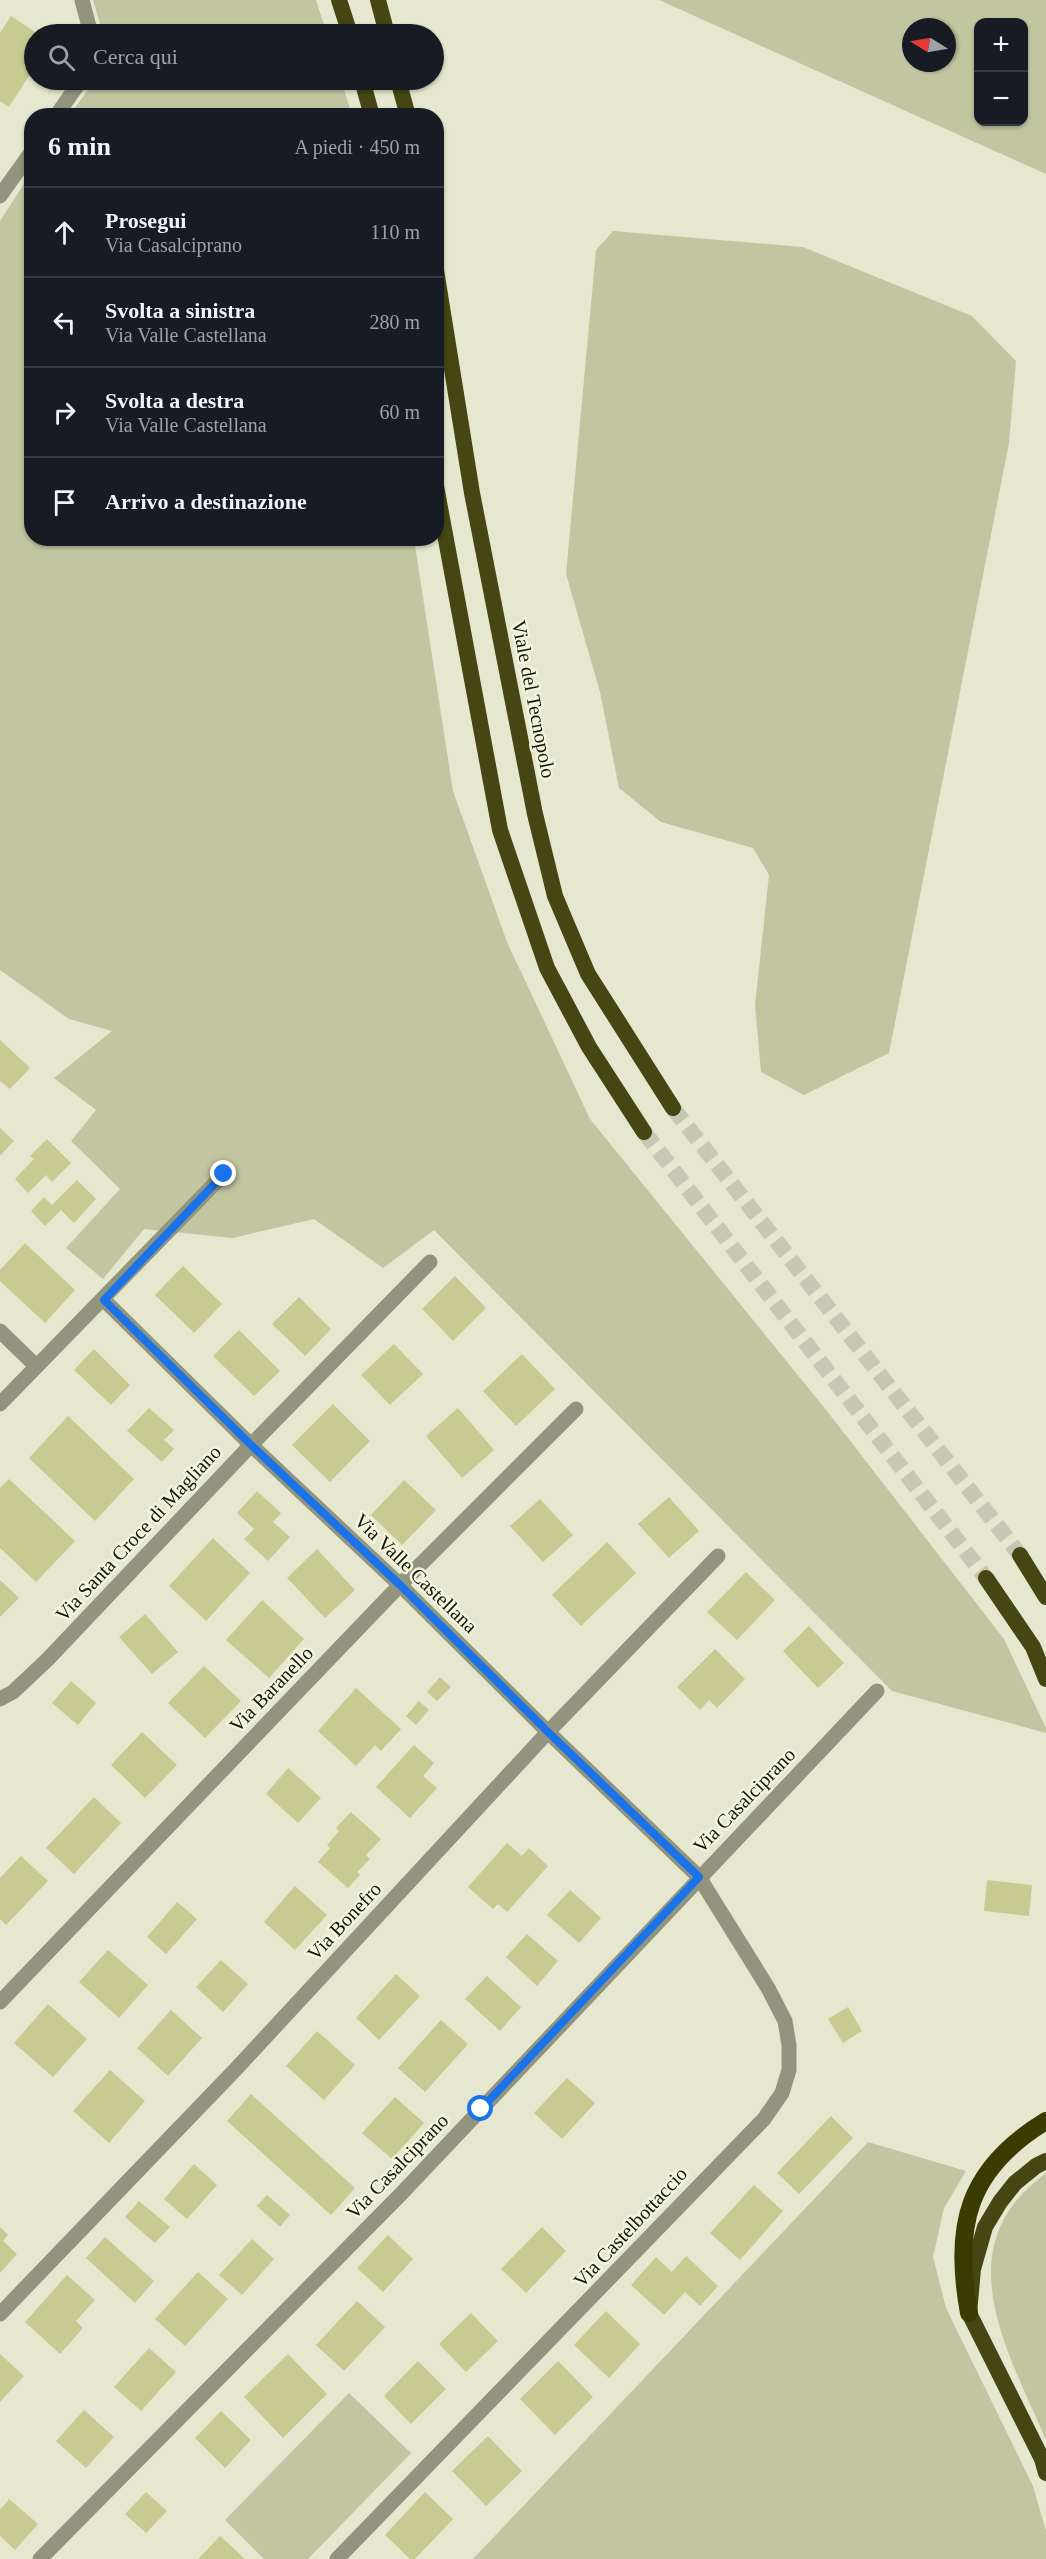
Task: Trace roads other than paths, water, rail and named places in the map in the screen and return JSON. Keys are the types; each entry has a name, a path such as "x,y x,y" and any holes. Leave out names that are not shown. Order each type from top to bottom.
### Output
{"highway":[{"path":"339,0 347,24"},
{"path":"378,0 384,24"},
{"path":"365,90 370,108"},
{"path":"401,90 406,108"},
{"name":"Viale del Tecnopolo","path":"444,318 477,516 535,814 555,896 588,974 673,1108"},
{"path":"444,529 500,830 547,968 589,1047 644,1132"},
{"path":"1020,1555 1046,1597"},
{"path":"986,1578 1033,1647 1046,1679"},
{"path":"1046,2121 1014,2143 1002,2155 990,2168 974,2196 967,2221 962,2274 969,2313 1041,2459 1046,2474"},
{"path":"969,2313 973,2270 985,2227 1015,2183 1046,2161"}],"street":[{"path":"82,0 89,24"},
{"path":"62,108 74,90"},
{"path":"0,196 24,162"},
{"path":"0,1404 104,1300 224,1174"},
{"name":"Via Santa Croce di Magliano","path":"0,1699 13,1692 48,1659 251,1445 430,1262"},
{"name":"Via Valle Castellana","path":"104,1300 699,1877"},
{"path":"0,1331 36,1366"},
{"name":"Via Baranello","path":"0,2002 400,1585 576,1409"},
{"name":"Via Bonefro","path":"0,2314 235,2070 548,1732 717,1556"},
{"name":"Via Casalciprano","path":"40,2559 400,2195 877,1691"},
{"name":"Via Castelbottaccio","path":"337,2559 764,2119 782,2093 789,2070 789,2045 782,2014 699,1877"}],"tunnel":[{"path":"673,1108 1020,1555"},
{"path":"644,1132 986,1578"}]}
